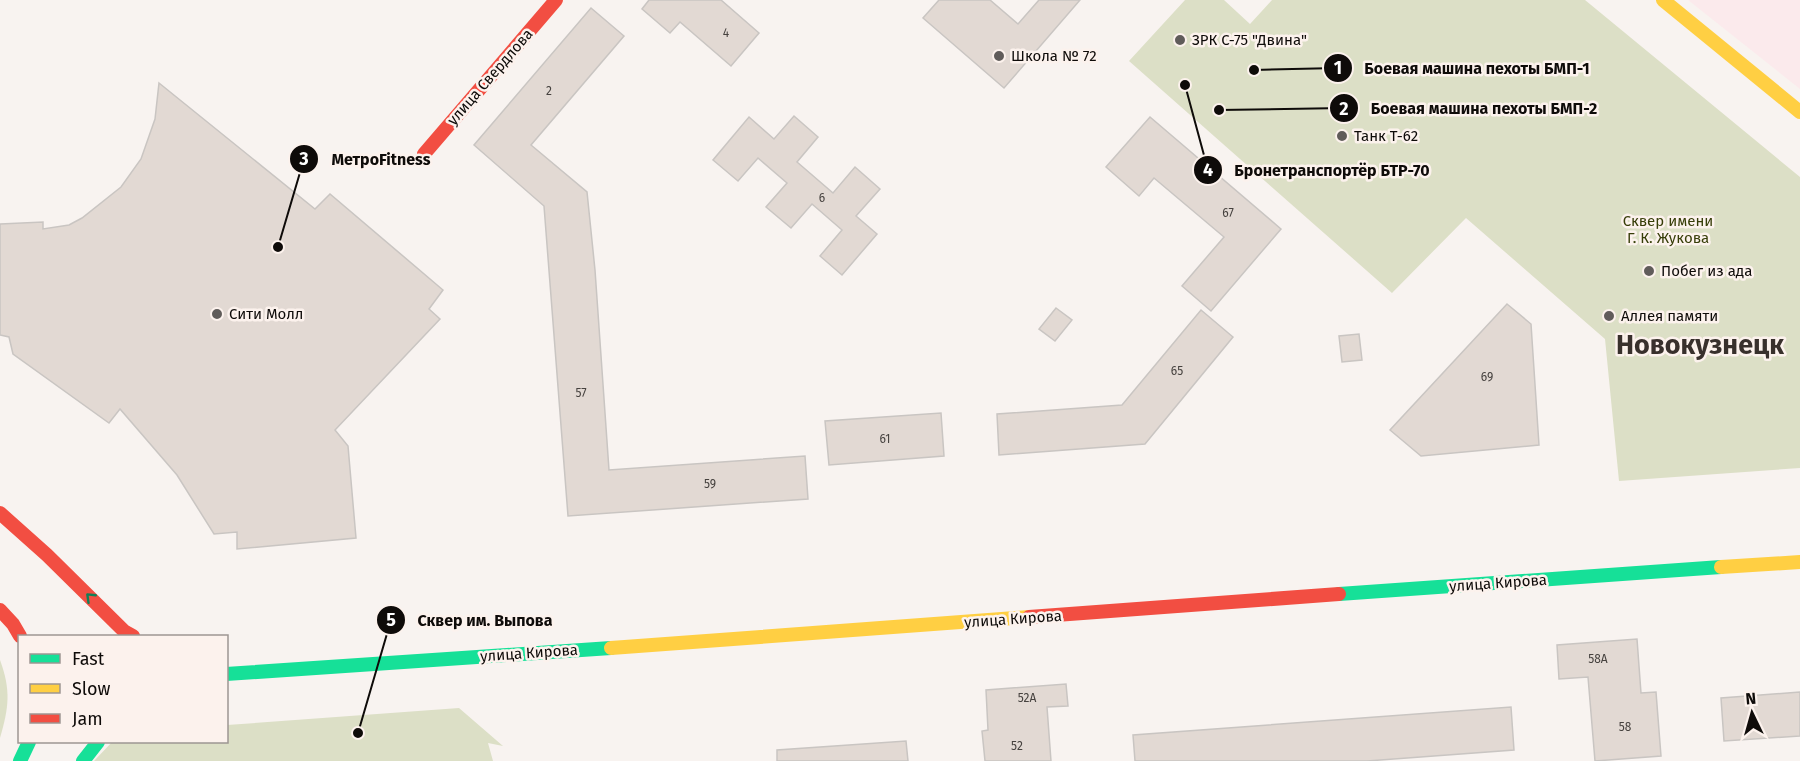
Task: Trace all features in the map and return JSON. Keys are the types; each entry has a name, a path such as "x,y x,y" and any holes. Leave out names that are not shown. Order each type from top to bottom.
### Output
{"main road":[{"name":"улица Свердлова","path":"424,154 556,0"},
{"path":"1663,0 1800,112"},
{"path":"0,513 47,555 124,631 131,635"},
{"name":"улица Кирова","path":"228,674 956,624 1800,562"},
{"path":"0,610 19,635"},
{"path":"228,668 255,672"},
{"path":"228,681 255,672"},
{"path":"23,759 28,743"},
{"path":"83,761 96,743"}],"shaded area":[{"path":"1688,0 1800,0 1800,89"}],"green space":[{"name":"Сквер имени Г. К. Жукова","path":"1185,0 1224,0 1250,24 1272,0 1585,0 1800,177 1800,468 1619,481 1605,339 1466,218 1392,293 1129,61"},
{"path":"0,660 6,680 8,699 0,738"},
{"path":"459,708 503,746 488,743 493,761 94,761 111,743 228,743 228,725"}],"building":[{"path":"649,0 721,0 759,33 731,66 680,22 670,33 642,9"},
{"name":"Школа № 72","path":"939,0 990,0 1018,24 1039,0 1080,0 1004,88 923,18"},
{"path":"591,8 624,36 531,145 587,192 595,270 609,470 805,456 808,499 568,516 544,206 474,145"},
{"name":"Сити Молл","path":"159,83 315,209 330,194 443,290 429,309 440,319 335,430 348,446 356,538 237,549 237,532 214,534 177,475 120,409 109,423 13,354 9,337 0,335 0,224 43,222 43,229 69,225 82,218 121,187 141,159 155,119"},
{"path":"794,116 818,137 797,162 833,193 855,167 880,189 856,216 877,234 842,275 820,256 842,230 812,204 791,228 766,207 787,183 758,158 738,181 713,160 749,117 774,139"},
{"path":"1150,117 1281,229 1211,311 1182,286 1224,237 1154,178 1139,196 1106,167"},
{"path":"1507,304 1531,324 1539,445 1421,456 1390,430"},
{"path":"1056,308 1072,320 1055,341 1039,329"},
{"path":"1201,310 1233,337 1145,444 999,455 997,414 1122,405"},
{"path":"1359,334 1362,360 1342,362 1339,336"},
{"path":"941,413 944,456 829,465 825,421"},
{"path":"1637,639 1641,693 1656,692 1661,756 1595,761 1588,677 1559,679 1557,645"},
{"path":"1066,684 1068,706 1047,707 1051,761 985,761 982,731 988,730 986,690"},
{"path":"1800,692 1800,736 1724,741 1721,698"},
{"path":"1511,707 1514,750 1367,761 1135,761 1133,735"},
{"path":"906,741 908,761 777,761 777,750"}],"traffic: fast":[{"path":"1339,594 1721,567"},
{"path":"228,674 611,648"},
{"path":"20,761 29,743"},
{"path":"83,761 97,743"}],"traffic: slow":[{"path":"1663,0 1800,112"},
{"path":"1721,567 1800,562"},
{"path":"611,648 1029,617"}],"traffic: jam":[{"path":"424,154 556,0"},
{"path":"0,513 47,555 124,631 131,635"},
{"path":"1029,617 1339,594"},
{"path":"0,610 19,635"}],"place":[{"name":"ЗРК С-75 \"Двина\"","path":"1180,40"},
{"name":"Школа № 72","path":"999,56"},
{"name":"Боевая машина пехоты БМП-1","path":"1254,70"},
{"name":"Бронетранспортёр БТР-70","path":"1185,85"},
{"name":"Боевая машина пехоты БМП-2","path":"1219,110"},
{"name":"Танк Т-62","path":"1342,136"},
{"name":"МетроFitness","path":"278,247"},
{"name":"Побег из ада","path":"1649,271"},
{"name":"Сити Молл","path":"217,314"},
{"name":"Аллея памяти","path":"1609,316"},
{"name":"Сквер им. Выпова","path":"358,733"}],"district":[{"name":"Новокузнецк","path":"1700,345"}]}
